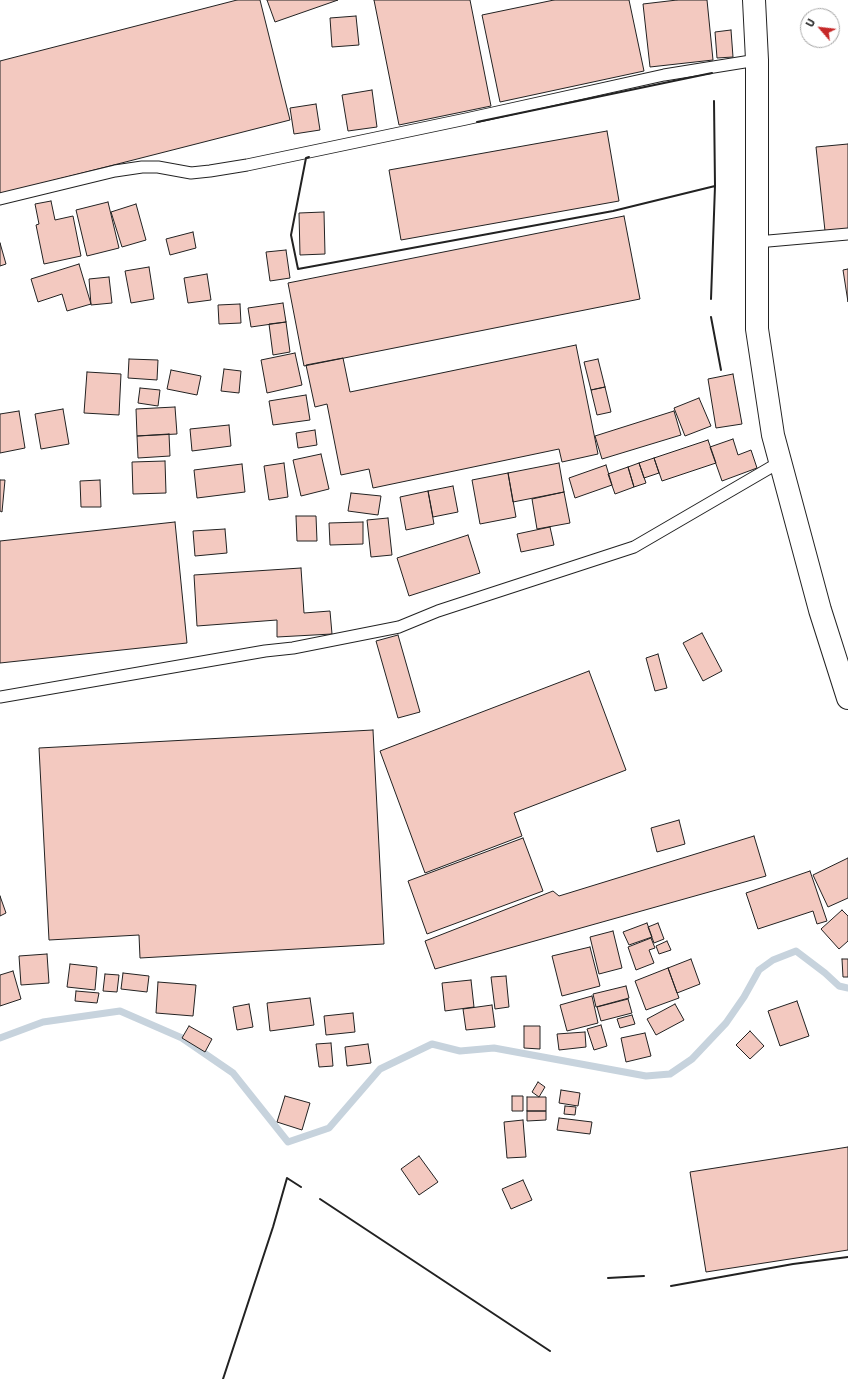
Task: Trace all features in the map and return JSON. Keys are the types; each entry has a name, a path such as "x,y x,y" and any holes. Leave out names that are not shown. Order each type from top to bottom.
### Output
{"street":[{"path":"754,0 756,60 757,329 773,435 820,610 848,698"}],"lane":[{"path":"0,199 122,170 142,167 192,173 247,165 664,75 756,60"},
{"path":"757,242 848,234"},
{"path":"0,697 265,651 293,648 399,627 438,611 634,547 780,462"}],"building":[{"path":"237,0 260,0 290,120 0,194 0,61"},
{"path":"267,0 338,0 275,22"},
{"path":"374,0 470,0 491,106 399,125"},
{"path":"554,0 629,0 644,71 500,102 482,15"},
{"path":"677,0 707,0 713,60 650,67 643,4"},
{"path":"356,16 359,45 332,47 330,18"},
{"path":"731,30 733,57 717,58 715,32"},
{"path":"372,90 377,127 348,131 342,95"},
{"path":"316,104 320,130 294,134 290,108"},
{"path":"607,131 619,201 401,240 389,170"},
{"path":"848,144 848,229 825,231 816,147"},
{"path":"51,201 55,220 73,216 81,256 44,264 36,225 39,224 35,204"},
{"path":"108,202 119,248 87,256 76,210"},
{"path":"136,204 146,240 122,247 111,212"},
{"path":"324,212 325,254 300,255 299,213"},
{"path":"624,216 640,299 304,366 288,283"},
{"path":"193,232 196,248 170,255 166,239"},
{"path":"0,243 6,264 0,266"},
{"path":"286,250 290,278 270,281 266,252"},
{"path":"79,264 91,304 67,311 62,294 38,302 31,279"},
{"path":"149,267 154,299 131,303 125,271"},
{"path":"848,269 848,302 843,270"},
{"path":"207,274 211,300 188,303 184,278"},
{"path":"109,277 112,303 91,305 89,279"},
{"path":"283,303 286,322 251,327 248,308"},
{"path":"240,304 241,323 219,324 218,305"},
{"path":"286,322 290,352 273,355 269,324"},
{"path":"576,345 598,454 562,462 559,449 373,488 369,469 341,475 327,404 315,407 306,365 343,358 350,392"},
{"path":"295,353 302,385 267,393 261,360"},
{"path":"129,359 158,360 157,380 128,378"},
{"path":"598,359 605,387 591,390 584,362"},
{"path":"224,369 241,371 239,393 221,391"},
{"path":"171,370 201,376 197,395 167,389"},
{"path":"87,372 121,374 119,415 84,413"},
{"path":"733,374 742,424 716,428 708,379"},
{"path":"605,387 611,412 597,415 591,390"},
{"path":"140,388 160,390 158,406 138,403"},
{"path":"306,395 310,420 273,425 269,401"},
{"path":"699,398 711,426 685,436 674,408"},
{"path":"175,407 177,434 137,436 136,409"},
{"path":"63,409 69,444 41,449 35,414"},
{"path":"19,411 25,448 0,453 0,414"},
{"path":"674,411 681,435 602,459 595,436"},
{"path":"229,425 231,446 192,451 190,429"},
{"path":"315,430 317,445 298,448 296,433"},
{"path":"169,434 170,456 138,458 137,436"},
{"path":"733,439 738,455 751,450 757,468 722,481 710,447"},
{"path":"708,440 716,463 662,481 654,458"},
{"path":"321,454 329,489 301,496 293,460"},
{"path":"654,458 659,473 644,478 639,463"},
{"path":"165,461 166,493 133,494 132,462"},
{"path":"284,463 288,497 269,500 264,466"},
{"path":"559,463 564,492 513,502 508,473"},
{"path":"639,463 646,483 634,487 628,467"},
{"path":"242,464 245,492 197,498 194,470"},
{"path":"606,465 612,485 575,498 569,478"},
{"path":"628,467 634,487 615,494 608,474"},
{"path":"508,473 516,517 480,524 472,480"},
{"path":"0,480 5,480 2,512 0,511"},
{"path":"100,480 101,507 81,507 80,481"},
{"path":"453,486 458,512 433,517 428,491"},
{"path":"428,491 434,524 406,530 400,497"},
{"path":"564,492 570,523 537,529 532,499"},
{"path":"351,493 381,496 378,515 348,511"},
{"path":"296,516 316,516 317,541 297,541"},
{"path":"388,518 392,555 371,557 367,520"},
{"path":"175,522 187,643 0,663 0,541"},
{"path":"363,522 363,544 330,545 329,523"},
{"path":"550,527 554,545 521,552 517,534"},
{"path":"225,529 227,553 195,556 193,531"},
{"path":"468,535 480,573 409,596 397,558"},
{"path":"301,568 304,613 330,611 332,634 277,637 277,620 197,626 194,575"},
{"path":"702,633 722,671 703,681 683,643"},
{"path":"398,635 420,712 398,718 376,641"},
{"path":"658,654 667,688 655,691 646,658"},
{"path":"589,671 626,770 514,813 522,836 425,873 380,751"},
{"path":"373,730 384,944 140,958 139,935 49,940 39,748"},
{"path":"679,820 685,844 657,852 651,828"},
{"path":"754,836 766,876 435,969 425,941 553,891 559,896"},
{"path":"523,838 543,891 427,934 408,881"},
{"path":"848,858 848,898 828,907 813,875"},
{"path":"810,871 827,921 817,924 813,911 758,929 746,893"},
{"path":"0,896 6,913 0,916"},
{"path":"842,910 848,916 848,941 839,949 821,929"},
{"path":"647,923 652,937 629,945 623,932"},
{"path":"658,923 664,939 654,943 648,927"},
{"path":"613,931 622,968 599,974 590,937"},
{"path":"651,938 655,948 649,950 654,963 636,970 628,947"},
{"path":"667,941 671,950 659,954 656,946"},
{"path":"590,947 600,986 562,996 552,956"},
{"path":"47,954 49,983 21,985 19,956"},
{"path":"691,959 700,984 677,993 668,968"},
{"path":"842,959 848,959 848,977 843,977"},
{"path":"70,964 97,967 95,990 67,987"},
{"path":"668,968 679,998 646,1010 635,981"},
{"path":"13,971 21,999 0,1006 0,975"},
{"path":"123,973 149,976 147,992 121,989"},
{"path":"105,974 119,975 117,992 103,991"},
{"path":"506,976 509,1007 495,1009 491,977"},
{"path":"471,980 474,1007 445,1011 442,983"},
{"path":"158,982 196,985 193,1016 156,1013"},
{"path":"626,986 629,998 596,1007 593,994"},
{"path":"76,991 99,993 97,1003 75,1001"},
{"path":"592,996 598,1023 567,1031 560,1005"},
{"path":"310,998 314,1025 270,1031 267,1003"},
{"path":"628,999 632,1013 601,1021 597,1007"},
{"path":"797,1001 809,1036 780,1046 768,1011"},
{"path":"249,1004 253,1027 237,1030 233,1007"},
{"path":"675,1004 684,1020 656,1035 647,1019"},
{"path":"492,1005 495,1027 466,1030 463,1009"},
{"path":"353,1013 355,1032 326,1035 324,1016"},
{"path":"632,1015 635,1024 620,1028 617,1019"},
{"path":"601,1025 607,1046 594,1050 587,1029"},
{"path":"189,1026 212,1039 205,1052 182,1038"},
{"path":"524,1026 540,1026 540,1049 524,1048"},
{"path":"750,1031 764,1046 750,1059 736,1045"},
{"path":"585,1032 586,1047 559,1050 557,1034"},
{"path":"645,1033 651,1056 626,1062 621,1038"},
{"path":"331,1043 333,1066 319,1067 316,1044"},
{"path":"368,1044 371,1063 347,1066 345,1047"},
{"path":"538,1082 545,1087 539,1097 532,1092"},
{"path":"561,1090 580,1093 578,1106 559,1103"},
{"path":"285,1096 310,1103 302,1130 277,1122"},
{"path":"512,1096 523,1096 523,1111 512,1111"},
{"path":"527,1097 546,1097 546,1111 527,1111"},
{"path":"565,1106 576,1107 575,1115 564,1114"},
{"path":"527,1111 546,1111 546,1120 527,1121"},
{"path":"559,1118 592,1122 590,1134 557,1130"},
{"path":"523,1120 526,1157 507,1158 504,1122"},
{"path":"848,1147 848,1250 706,1272 690,1172"},
{"path":"419,1156 438,1182 419,1195 401,1169"},
{"path":"523,1180 532,1200 511,1209 502,1189"}],"waterway":[{"path":"0,1038 43,1022 120,1011 182,1038 233,1073 288,1142 329,1128 380,1069 432,1044 460,1051 494,1048 646,1076 670,1074 692,1059 726,1023 744,997 759,970 773,960 796,951 825,973 839,986 848,988"}],"wall":[{"path":"477,122 712,73"},
{"path":"309,157 306,158 291,235 298,269 613,211 715,186 714,101"},
{"path":"711,299 715,186"},
{"path":"711,317 721,370"},
{"path":"223,1379 273,1227 287,1178 301,1187"},
{"path":"320,1199 550,1351"},
{"path":"671,1286 793,1264 848,1257"},
{"path":"608,1278 644,1276"}]}
